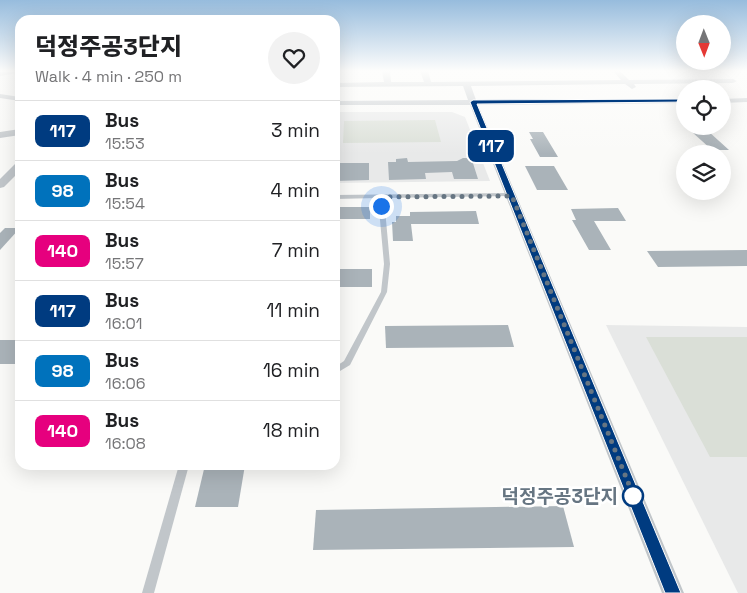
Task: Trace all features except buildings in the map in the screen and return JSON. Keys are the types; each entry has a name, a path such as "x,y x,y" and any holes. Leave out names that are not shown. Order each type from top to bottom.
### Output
{"street":[{"path":"344,99 344,103"},
{"path":"472,99 673,593"},
{"path":"731,101 747,100"},
{"path":"340,103 676,101"},
{"path":"0,135 15,133"},
{"path":"0,185 15,170"}],"lane":[{"path":"340,197 512,196"},
{"path":"340,368 347,363 384,292 387,264 381,197"},
{"path":"148,593 183,470"}],"shaded area":[{"path":"340,112 452,112 465,117 490,181 340,183"},
{"path":"435,120 441,142 343,143 344,121"},
{"path":"606,325 747,327 747,593 738,593"},
{"path":"646,337 747,337 747,457 710,457"}],"bus line":[{"name":"117","path":"673,593 473,102 676,101"}],"place":[{"name":"덕정주공3단지","path":"633,496"}],"route":[{"path":"381,206 381,197 512,196 633,496"}]}
